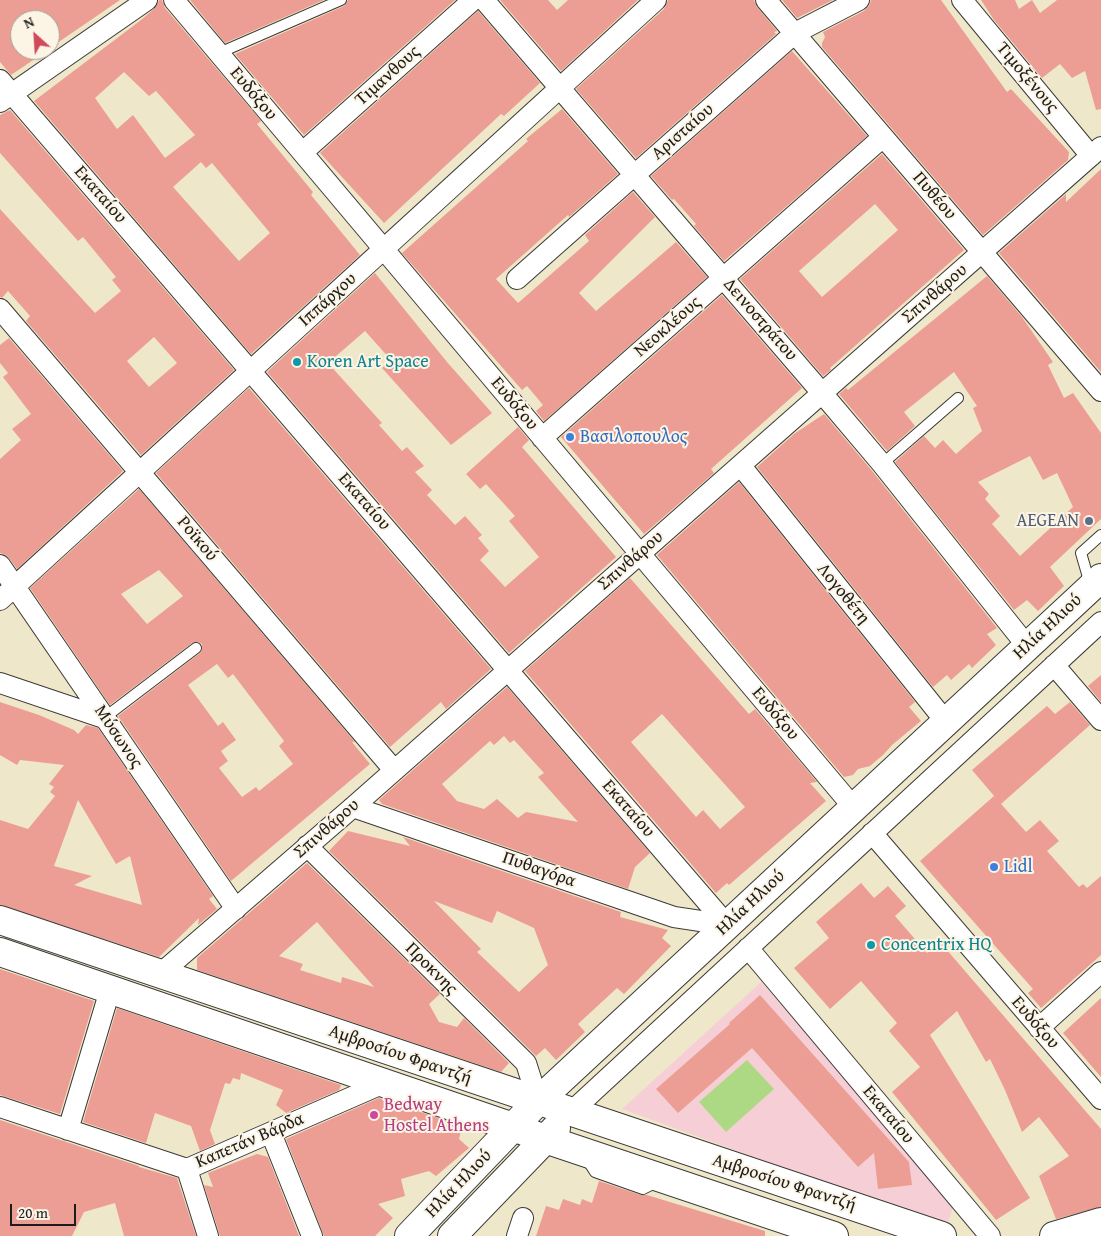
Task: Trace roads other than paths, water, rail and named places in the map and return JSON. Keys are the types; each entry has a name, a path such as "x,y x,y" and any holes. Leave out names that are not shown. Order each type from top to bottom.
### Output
{"main road":[{"name":"Ηλία Ηλιού","path":"409,1236 538,1101 1096,582"},
{"name":"Αμβροσίου Φραντζή","path":"0,920 942,1236"},
{"name":"Αμβροσίου Φραντζή","path":"0,952 834,1236"},
{"name":"Ηλία Ηλιού","path":"452,1236 571,1112"},
{"path":"1054,1236 1101,1222"}],"street":[{"path":"4,92 147,0"},
{"name":"Ευδόξου","path":"174,0 854,808"},
{"name":"Τιμανθους","path":"302,152 473,0"},
{"name":"Δεινοστράτου","path":"484,0 882,464 1027,646"},
{"name":"Ιππάρχου","path":"0,600 656,0"},
{"name":"Πυθέου","path":"766,0 1101,391"},
{"name":"Αρισταίου","path":"517,280 795,34 859,0"},
{"name":"Τιμοξένους","path":"962,0 1096,152"},
{"name":"Εκαταίου","path":"4,92 250,371 727,925"},
{"name":"Νεοκλέους","path":"542,438 883,136"},
{"name":"Σπινθάρου","path":"160,974 353,807 1096,152"},
{"name":"Ροϊκού","path":"0,309 394,770"},
{"name":"Λογοθέτη","path":"741,466 946,722"},
{"name":"Μύσωνος","path":"0,565 236,909"},
{"name":"Ηλία Ηλιού","path":"571,1112 1101,622"},
{"path":"1054,665 1101,720"},
{"path":"0,683 104,718"},
{"name":"Πυθαγόρα","path":"353,807 674,917 727,925"},
{"name":"Ευδόξου","path":"872,833 1101,1099"},
{"name":"Προκνης","path":"307,846 526,1064 538,1101"},
{"name":"Εκαταίου","path":"748,948 990,1236"},
{"path":"1040,1028 1101,972"},
{"path":"68,1130 110,990"},
{"name":"Καπετάν Βάρδα","path":"0,1107 187,1169 384,1083"},
{"path":"271,1133 312,1236"},
{"path":"187,1169 208,1236"}],"lane":[{"path":"219,53 342,0"},
{"path":"882,464 958,398"},
{"path":"1096,582 1081,553 1101,535"},
{"path":"104,718 196,648"}],"place":[{"name":"Koren Art Space","path":"297,362"},
{"name":"Βασιλοπουλος","path":"570,437"},
{"name":"AEGEAN","path":"1089,521"},
{"name":"Lidl","path":"994,867"},
{"name":"Concentrix HQ","path":"871,945"},
{"name":"Bedway Hostel Athens","path":"374,1115"}]}
